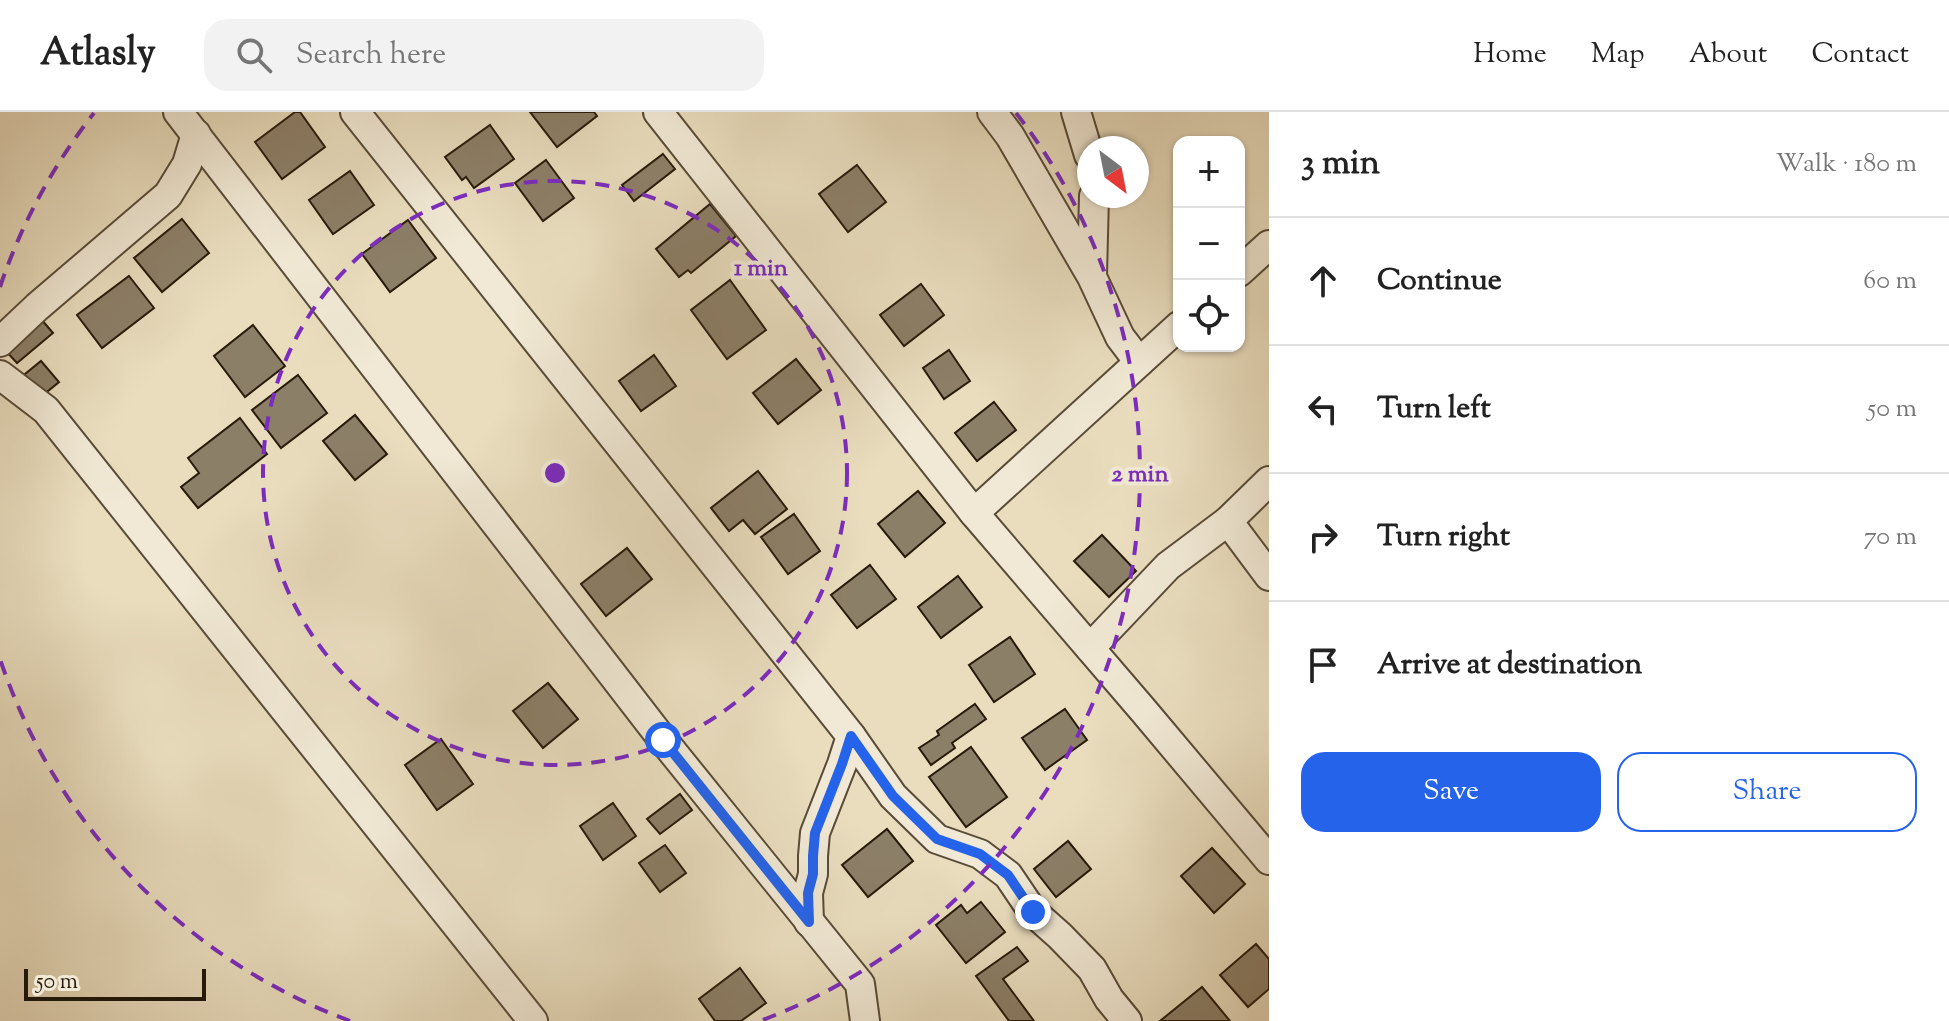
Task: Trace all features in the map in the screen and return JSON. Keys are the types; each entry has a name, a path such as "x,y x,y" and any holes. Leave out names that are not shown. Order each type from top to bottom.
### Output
{"street":[{"path":"178,112 663,740 860,984 865,1021"},
{"path":"355,112 851,736 893,796 937,839 980,854 1008,875 1033,912 1092,969 1109,999 1127,1021"},
{"path":"658,112 974,513 1269,860"},
{"path":"992,112 1010,136 1092,277 1120,337 1139,362"},
{"path":"1076,112 1083,136"},
{"path":"0,342 168,195 187,164 196,134"},
{"path":"1092,277 1094,208"},
{"path":"1245,267 1269,245"},
{"path":"974,513 1173,331"},
{"path":"0,375 46,410 533,1021"},
{"path":"1090,648 1168,566 1228,521 1269,481"},
{"path":"1228,521 1269,576"},
{"path":"809,922 808,893 813,874 815,833 851,736"}],"building":[{"path":"295,112 300,112 325,147 282,179 255,142"},
{"path":"530,112 594,112 597,116 557,147"},
{"path":"490,125 514,159 474,188 466,177 462,180 445,157"},
{"path":"663,154 675,169 634,201 622,185"},
{"path":"546,160 574,198 543,221 515,183"},
{"path":"857,165 886,202 848,232 819,194"},
{"path":"350,171 374,205 333,234 309,200"},
{"path":"710,204 736,236 691,273 688,270 679,277 656,249"},
{"path":"182,219 209,253 162,292 134,258"},
{"path":"408,220 436,258 390,292 362,254"},
{"path":"129,276 154,308 102,348 77,315"},
{"path":"730,280 766,330 727,359 691,310"},
{"path":"921,284 944,315 904,346 880,315"},
{"path":"41,319 53,333 17,363 5,350"},
{"path":"253,325 285,366 245,397 214,356"},
{"path":"949,350 970,381 944,399 923,368"},
{"path":"654,355 676,386 641,411 619,381"},
{"path":"796,359 821,390 778,424 753,393"},
{"path":"41,361 59,382 37,400 19,379"},
{"path":"298,375 327,413 281,448 252,410"},
{"path":"994,402 1016,430 977,461 955,433"},
{"path":"355,415 387,454 355,480 323,441"},
{"path":"240,418 267,454 198,508 181,487 199,473 188,458"},
{"path":"758,471 787,509 755,534 743,520 729,531 711,508"},
{"path":"918,491 945,523 905,557 878,524"},
{"path":"794,514 820,551 788,574 761,537"},
{"path":"1102,535 1136,571 1109,597 1074,561"},
{"path":"627,548 652,579 606,616 581,584"},
{"path":"870,565 896,599 857,628 831,595"},
{"path":"958,576 982,607 941,638 918,607"},
{"path":"1010,637 1035,674 994,702 969,665"},
{"path":"548,683 578,719 543,748 513,711"},
{"path":"975,704 986,719 952,743 955,748 931,765 919,748"},
{"path":"1065,709 1087,740 1045,770 1022,738"},
{"path":"441,739 473,784 437,810 405,765"},
{"path":"971,747 1007,797 966,827 929,777"},
{"path":"680,794 692,810 660,834 647,819"},
{"path":"613,803 636,836 603,860 580,826"},
{"path":"887,829 913,861 868,897 842,865"},
{"path":"1068,841 1091,869 1056,897 1034,869"},
{"path":"665,845 686,873 660,892 639,863"},
{"path":"1212,848 1245,884 1214,913 1181,876"},
{"path":"981,902 1005,932 966,963 936,925 961,905 967,913"},
{"path":"1256,944 1269,959 1269,989 1248,1007 1220,975"},
{"path":"1017,947 1028,961 1003,979 1034,1021 1009,1021 976,976"},
{"path":"740,968 766,1003 741,1021 715,1021 699,999"},
{"path":"1202,987 1230,1021 1160,1021"}],"route":[{"path":"663,740 809,922 808,893 813,874 815,833 851,736 893,796 937,839 980,854 1008,875 1033,912"}]}
